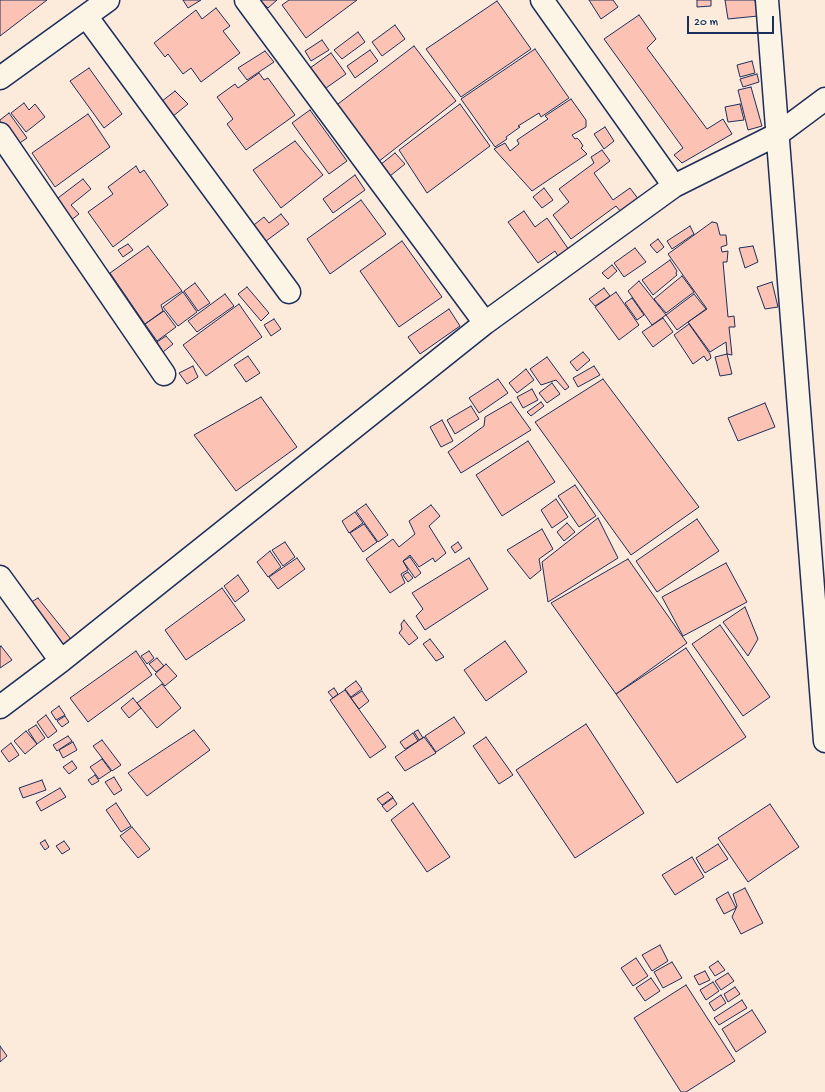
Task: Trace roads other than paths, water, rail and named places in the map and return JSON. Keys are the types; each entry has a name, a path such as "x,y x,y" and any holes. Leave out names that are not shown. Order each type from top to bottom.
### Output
{"street":[{"path":"0,78 108,0"},
{"path":"246,0 485,323"},
{"path":"542,0 674,186"},
{"path":"767,0 823,699 825,741"},
{"path":"86,16 289,292"},
{"path":"0,708 61,662 485,323 674,186 778,134 825,99"},
{"path":"0,134 164,374"},
{"path":"0,577 61,662"}]}
